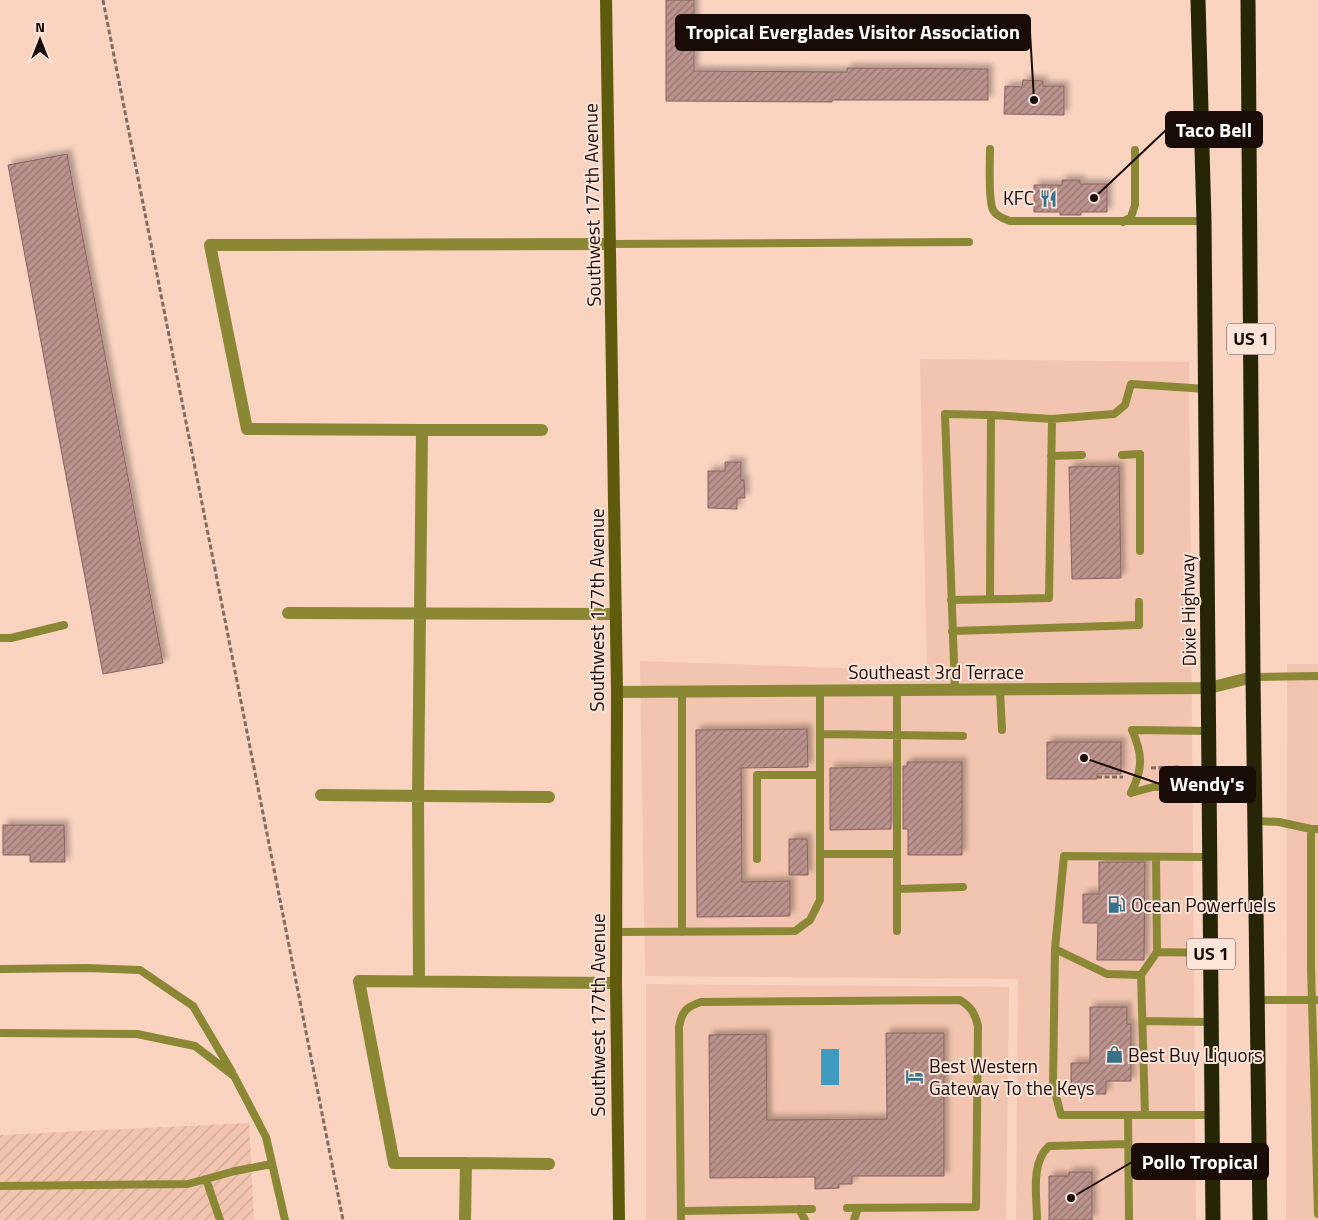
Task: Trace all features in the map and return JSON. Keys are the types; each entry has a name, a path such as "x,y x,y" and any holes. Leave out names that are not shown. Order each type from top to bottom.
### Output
{"highway":[{"name":"Dixie Highway","path":"1198,0 1204,221 1213,1220"},
{"name":"US 1","path":"1248,0 1256,1000 1260,1220"}],"main road":[{"name":"Southwest 177th Avenue","path":"606,0 617,692 616,983 619,1220"}],"street":[{"path":"542,430 247,429 210,245 611,244"},
{"path":"419,981 418,796 422,430"},
{"path":"288,613 616,614"},
{"name":"Southeast 3rd Terrace","path":"617,692 1000,691 1209,688 1253,677"},
{"path":"321,795 549,797"},
{"path":"549,1164 394,1163 359,981 616,983"},
{"path":"466,1162 466,1220"}],"lane":[{"path":"990,148 991,201 993,210 1000,217 1010,221 1204,221"},
{"path":"1123,222 1131,217 1134,212 1135,150"},
{"path":"611,244 969,242"},
{"path":"955,691 945,414 1052,419 1114,414 1125,405 1131,384 1206,389"},
{"path":"990,599 991,415"},
{"path":"951,600 1049,598 1052,419"},
{"path":"1122,455 1140,454 1140,551"},
{"path":"1051,456 1082,455"},
{"path":"952,631 1139,625 1139,602"},
{"path":"0,638 11,638 64,625"},
{"path":"1253,677 1318,676"},
{"path":"616,932 794,931 810,920 820,900 820,691"},
{"path":"898,691 898,930"},
{"path":"1000,691 1002,730"},
{"path":"682,692 682,932"},
{"path":"1209,732 1132,730 1141,756 1141,768 1131,793 1153,786 1210,786"},
{"path":"820,734 963,736"},
{"path":"757,859 757,775 820,775"},
{"path":"1256,821 1279,822 1314,829 1311,967 1315,1000 1318,1214"},
{"path":"820,854 898,854"},
{"path":"1209,857 1064,856 1055,949 1053,1085 1061,1115 1212,1115"},
{"path":"1146,1115 1141,975 1158,952 1156,857"},
{"path":"898,889 963,887"},
{"path":"1055,949 1107,974 1141,975"},
{"path":"1158,952 1211,953"},
{"path":"0,969 87,968 140,970 192,1006 234,1076 266,1137 285,1220"},
{"path":"681,1220 679,1027 681,1016 688,1006 701,1002 960,1000 968,1005 976,1014 978,1026 976,1207 848,1208"},
{"path":"1256,1000 1315,1000"},
{"path":"1143,1022 1211,1022"},
{"path":"0,1033 137,1034 195,1046 234,1076"},
{"path":"1128,1115 1130,1220"},
{"path":"1037,1220 1037,1170 1042,1151 1049,1146 1128,1144"},
{"path":"0,1186 188,1184 235,1171 272,1164"},
{"path":"206,1179 220,1220"},
{"path":"854,1220 858,1208"},
{"path":"799,1209 805,1220"},
{"path":"681,1211 812,1209"}],"path":[{"path":"103,0 343,1220"},
{"path":"1147,768 1180,767"},
{"path":"1097,777 1124,777 1124,768"}],"shaded area":[{"path":"920,359 1189,362 1196,1220 1016,1220 1018,979 645,976 640,661 927,671"},
{"path":"1287,664 1318,664 1318,1220 1286,1220"},
{"path":"646,984 1009,987 1006,1220 646,1220"},
{"path":"249,1123 254,1220 0,1220 0,1135"}],"water":[{"path":"821,1049 839,1049 839,1085 821,1085"}],"building":[{"path":"666,0 694,0 694,71 847,72 847,68 988,69 988,100 832,100 832,102 666,101"},
{"path":"1023,80 1043,81 1043,86 1064,86 1064,115 1004,114 1005,86 1022,87"},
{"path":"67,154 163,663 103,674 8,165"},
{"path":"1062,180 1080,180 1080,184 1107,184 1107,212 1081,212 1081,215 1060,215 1060,212 1034,212 1034,185 1062,185"},
{"path":"725,462 741,462 741,480 744,480 745,498 737,498 737,509 708,508 708,471 725,471"},
{"path":"1119,466 1121,578 1072,579 1069,467"},
{"path":"807,729 808,767 741,768 742,882 790,881 790,916 697,917 696,730"},
{"path":"1047,742 1121,742 1121,774 1097,774 1097,779 1047,779"},
{"path":"907,762 962,762 962,855 908,855 908,829 903,829 903,766 907,766"},
{"path":"891,767 891,829 830,830 830,768"},
{"path":"3,825 64,825 65,862 30,862 30,855 3,855"},
{"path":"789,839 807,839 808,875 789,875"},
{"path":"1099,862 1145,862 1144,960 1097,960 1098,923 1083,923 1083,894 1099,894"},
{"path":"1090,1007 1127,1007 1127,1024 1131,1024 1131,1081 1106,1081 1106,1094 1071,1094 1071,1063 1090,1063"},
{"name":"Best Western Gateway To the Keys","path":"886,1033 944,1033 944,1176 852,1176 852,1184 839,1184 839,1188 815,1189 815,1177 710,1178 709,1035 766,1034 767,1120 887,1119"},
{"path":"1069,1172 1092,1172 1092,1220 1049,1220 1049,1176 1069,1176"}],"place":[{"name":"Tropical Everglades Visitor Association","path":"1034,100"},
{"name":"KFC","path":"1048,198"},
{"name":"Taco Bell","path":"1094,198"},
{"name":"Wendy's","path":"1084,758"},
{"name":"Ocean Powerfuels","path":"1117,905"},
{"name":"Best Buy Liquors","path":"1114,1055"},
{"name":"Best Western Gateway To the Keys","path":"915,1077"},
{"name":"Pollo Tropical","path":"1071,1198"}]}
